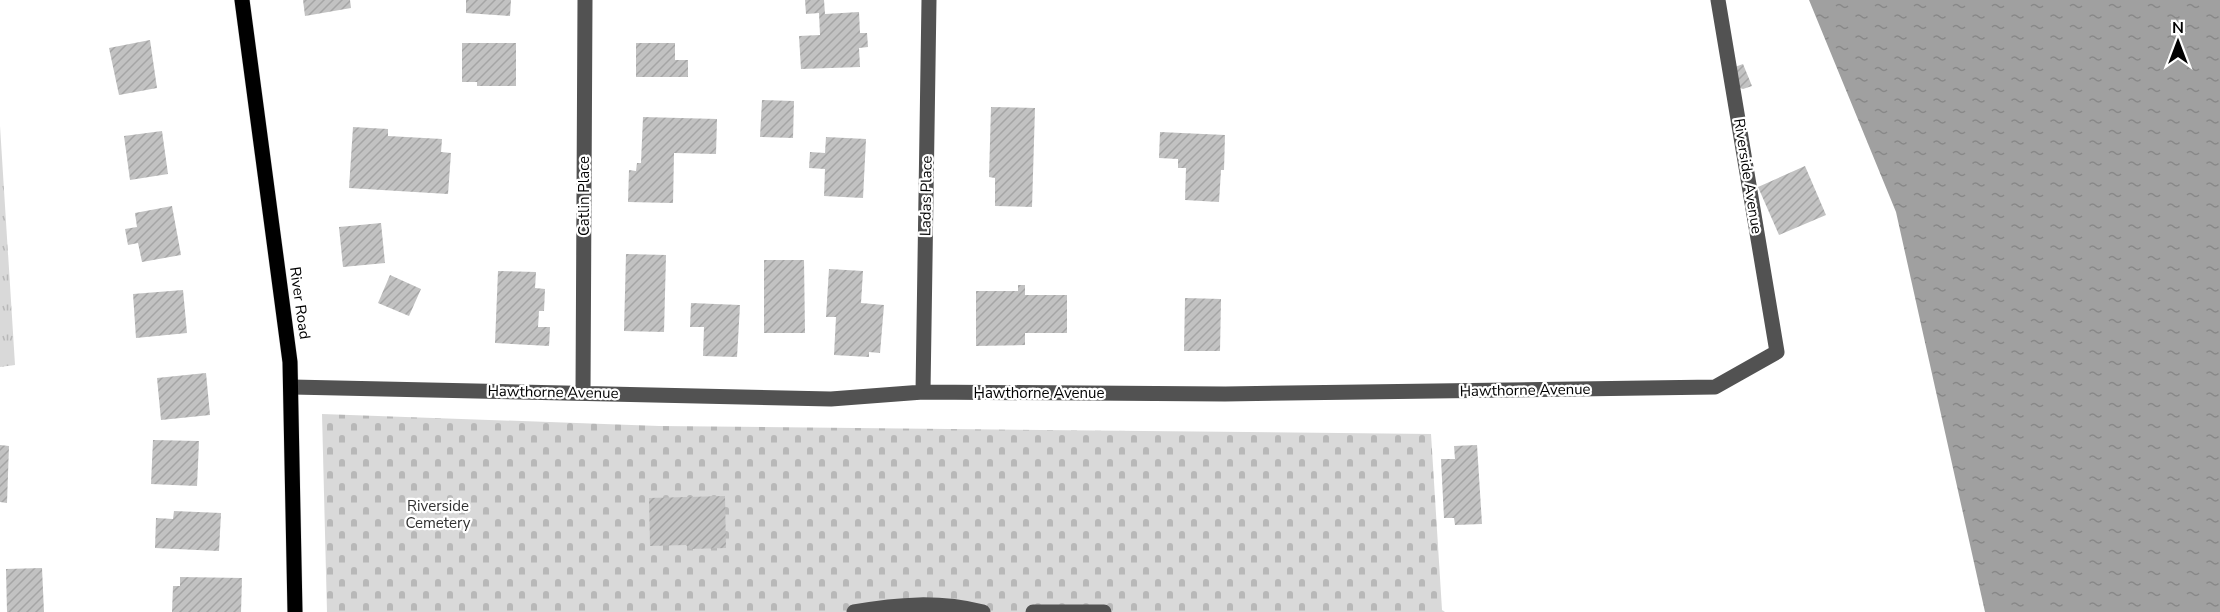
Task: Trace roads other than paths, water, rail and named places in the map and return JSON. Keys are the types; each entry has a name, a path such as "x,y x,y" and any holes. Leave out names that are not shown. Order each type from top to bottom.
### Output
{"main road":[{"name":"River Road","path":"242,0 292,387 295,612"}],"street":[{"name":"Catlin Place","path":"583,393 585,0"},
{"name":"Ladas Place","path":"923,392 929,0"},
{"name":"Riverside Avenue","path":"1719,0 1777,352"},
{"name":"Hawthorne Avenue","path":"292,387 831,399 923,392 1225,394 1714,387 1777,352"},
{"path":"854,612 912,605 957,605 983,612"},
{"path":"1033,612 1104,612"}],"water":[{"path":"1809,0 2220,0 2220,612 1985,612 1896,212"}],"park label":[{"name":"Riverside Cemetery","path":"438,514"}]}
